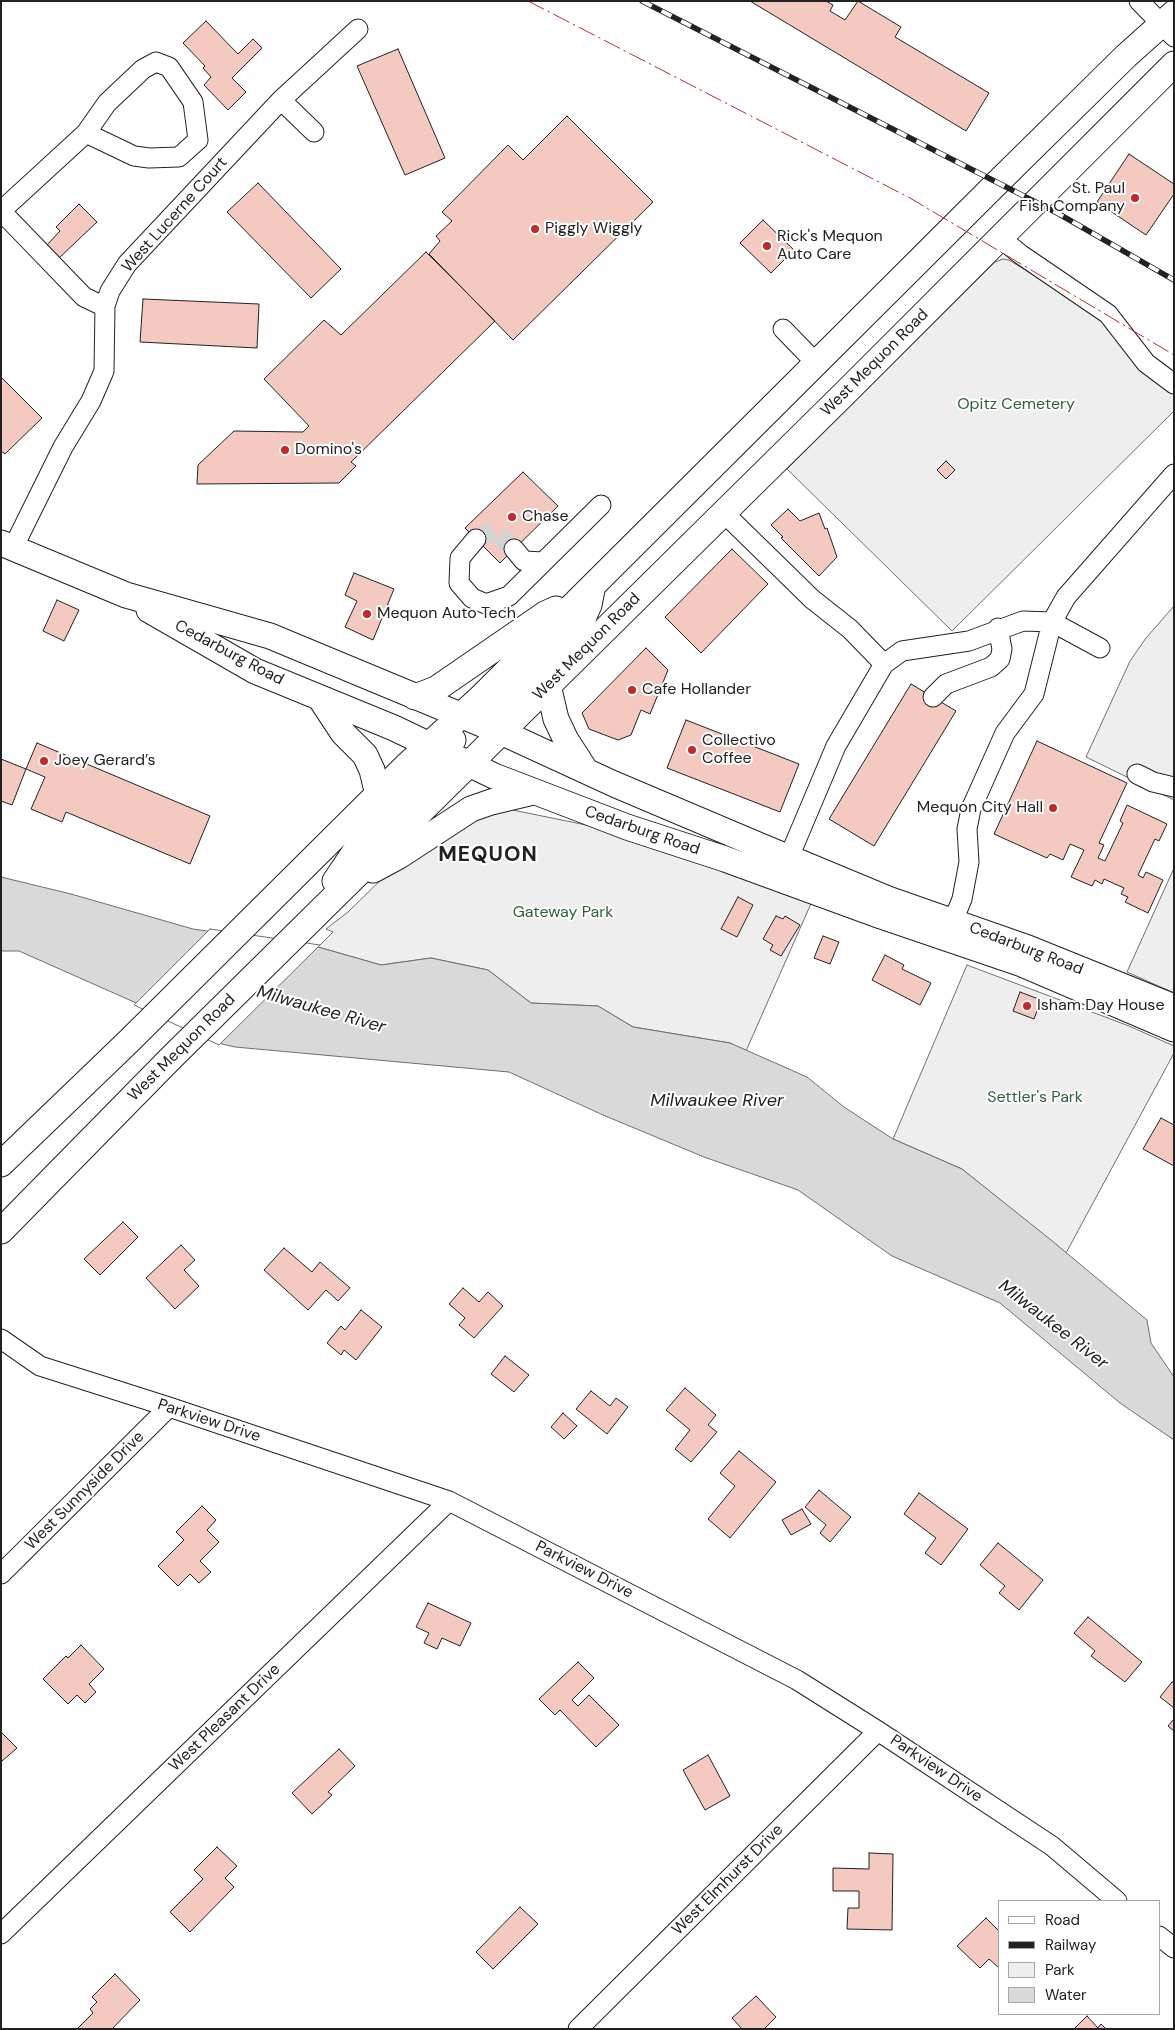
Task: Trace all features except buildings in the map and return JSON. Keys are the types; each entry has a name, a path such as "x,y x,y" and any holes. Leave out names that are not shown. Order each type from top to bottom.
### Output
{"main road":[{"path":"314,918 337,877 356,850 420,787 437,750 461,716 997,183 1170,25"},
{"name":"West Mequon Road","path":"1,1231 170,1059 468,764 494,729 548,685 724,513 1174,64"},
{"path":"816,363 846,393"},
{"name":"Cedarburg Road","path":"7,545 126,595 270,636 494,729 784,869"},
{"path":"416,697 436,689 545,614 588,591"},
{"path":"494,729 520,686 579,627 589,605 588,591"},
{"name":"Cedarburg Road","path":"126,595 183,631 255,671 394,728 437,750 533,792 627,827 888,899 1022,964 1174,1029"},
{"path":"548,685 556,719 566,740 586,772"},
{"path":"320,698 343,733 364,755 374,775 378,795"},
{"path":"1,1164 128,1042 378,795 437,750"},
{"path":"347,885 399,856 472,809 491,802 533,792"},
{"name":"Cedarburg Road","path":"949,930 1028,948 1174,1007"}],"street":[{"path":"1139,1 1170,25"},
{"name":"West Lucerne Court","path":"7,545 91,401 104,371 105,307 110,291 127,264 281,100 358,29"},
{"path":"86,134 134,156 150,158 178,157 198,140 193,102 169,67 156,62 143,69 107,103 86,134 1,211 84,297 105,307"},
{"path":"281,100 314,132"},
{"path":"999,237 1020,254 1108,314 1146,363 1174,384"},
{"path":"783,329 816,363"},
{"path":"949,930 962,899 969,862 967,829 971,809 1005,733 1034,694 1052,622 1066,597 1174,474"},
{"path":"476,539 460,558 459,582 472,598 486,604 509,596 600,505"},
{"path":"724,513 822,609 850,629 884,664"},
{"path":"514,549 524,561 538,568"},
{"path":"784,869 836,746 884,664 902,651 969,641 998,628 1023,621 1052,622 1100,648"},
{"path":"933,697 946,684 991,667 1000,659 1002,649 998,628"},
{"path":"1137,774 1153,782 1174,787"},
{"name":"Parkview Drive","path":"1,1339 40,1366 170,1407 449,1501 790,1676 878,1731 1052,1846 1116,1900"},
{"name":"West Sunnyside Drive","path":"1,1574 170,1407"},
{"name":"West Pleasant Drive","path":"1,1934 449,1501"},
{"name":"West Elmhurst Drive","path":"578,2029 878,1731"},
{"path":"1160,1937 1174,1948"}],"green space":[{"name":"Opitz Cemetery","path":"1003,259 1009,260 1053,287 1097,317 1109,328 1134,363 1174,395 1174,411 952,631 787,469 995,262"},
{"path":"1174,606 1174,800 1086,757 1130,661 1146,638"},
{"name":"Gateway Park","path":"503,808 591,826 813,899 746,1051 730,1043 633,1027 598,1006 531,1003 488,970 431,958 381,965 318,947 333,932 326,929 348,912 391,870 479,813"},
{"path":"1174,868 1174,993 1127,972"},
{"name":"Settler's Park","path":"967,965 1129,1026 1174,1046 1174,1053 1066,1253 962,1169 893,1139"}],"water":[{"name":"Milwaukee River","path":"1,877 71,894 193,929 318,947 381,965 431,958 488,970 531,1003 598,1006 633,1027 730,1043 807,1077 844,1107 893,1139 962,1169 1147,1320 1151,1343 1174,1377 1174,1440 1120,1403 1000,1303 892,1256 798,1190 704,1157 603,1115 509,1072 235,1047 222,1044 134,1002 19,951 1,951"}],"pier":[{"path":"210,929 320,945 219,1045 134,1005"}],"tunnel":[{"path":"476,539 494,530 514,549"}],"railway":[{"path":"642,1 1059,214 1174,280"}],"power":[{"path":"528,1 910,198 1174,355"}],"place":[{"name":"St. Paul Fish Company","path":"1135,198"},
{"name":"Piggly Wiggly","path":"535,229"},
{"name":"Rick's Mequon Auto Care","path":"767,246"},
{"name":"Domino's","path":"285,450"},
{"name":"Chase","path":"512,517"},
{"name":"Mequon Auto Tech","path":"367,614"},
{"name":"Cafe Hollander","path":"632,690"},
{"name":"Collectivo Coffee","path":"692,750"},
{"name":"Joey Gerard’s","path":"44,761"},
{"name":"Mequon City Hall","path":"1053,808"},
{"name":"Isham Day House","path":"1027,1006"}],"district":[{"name":"MEQUON","path":"488,855"}]}
